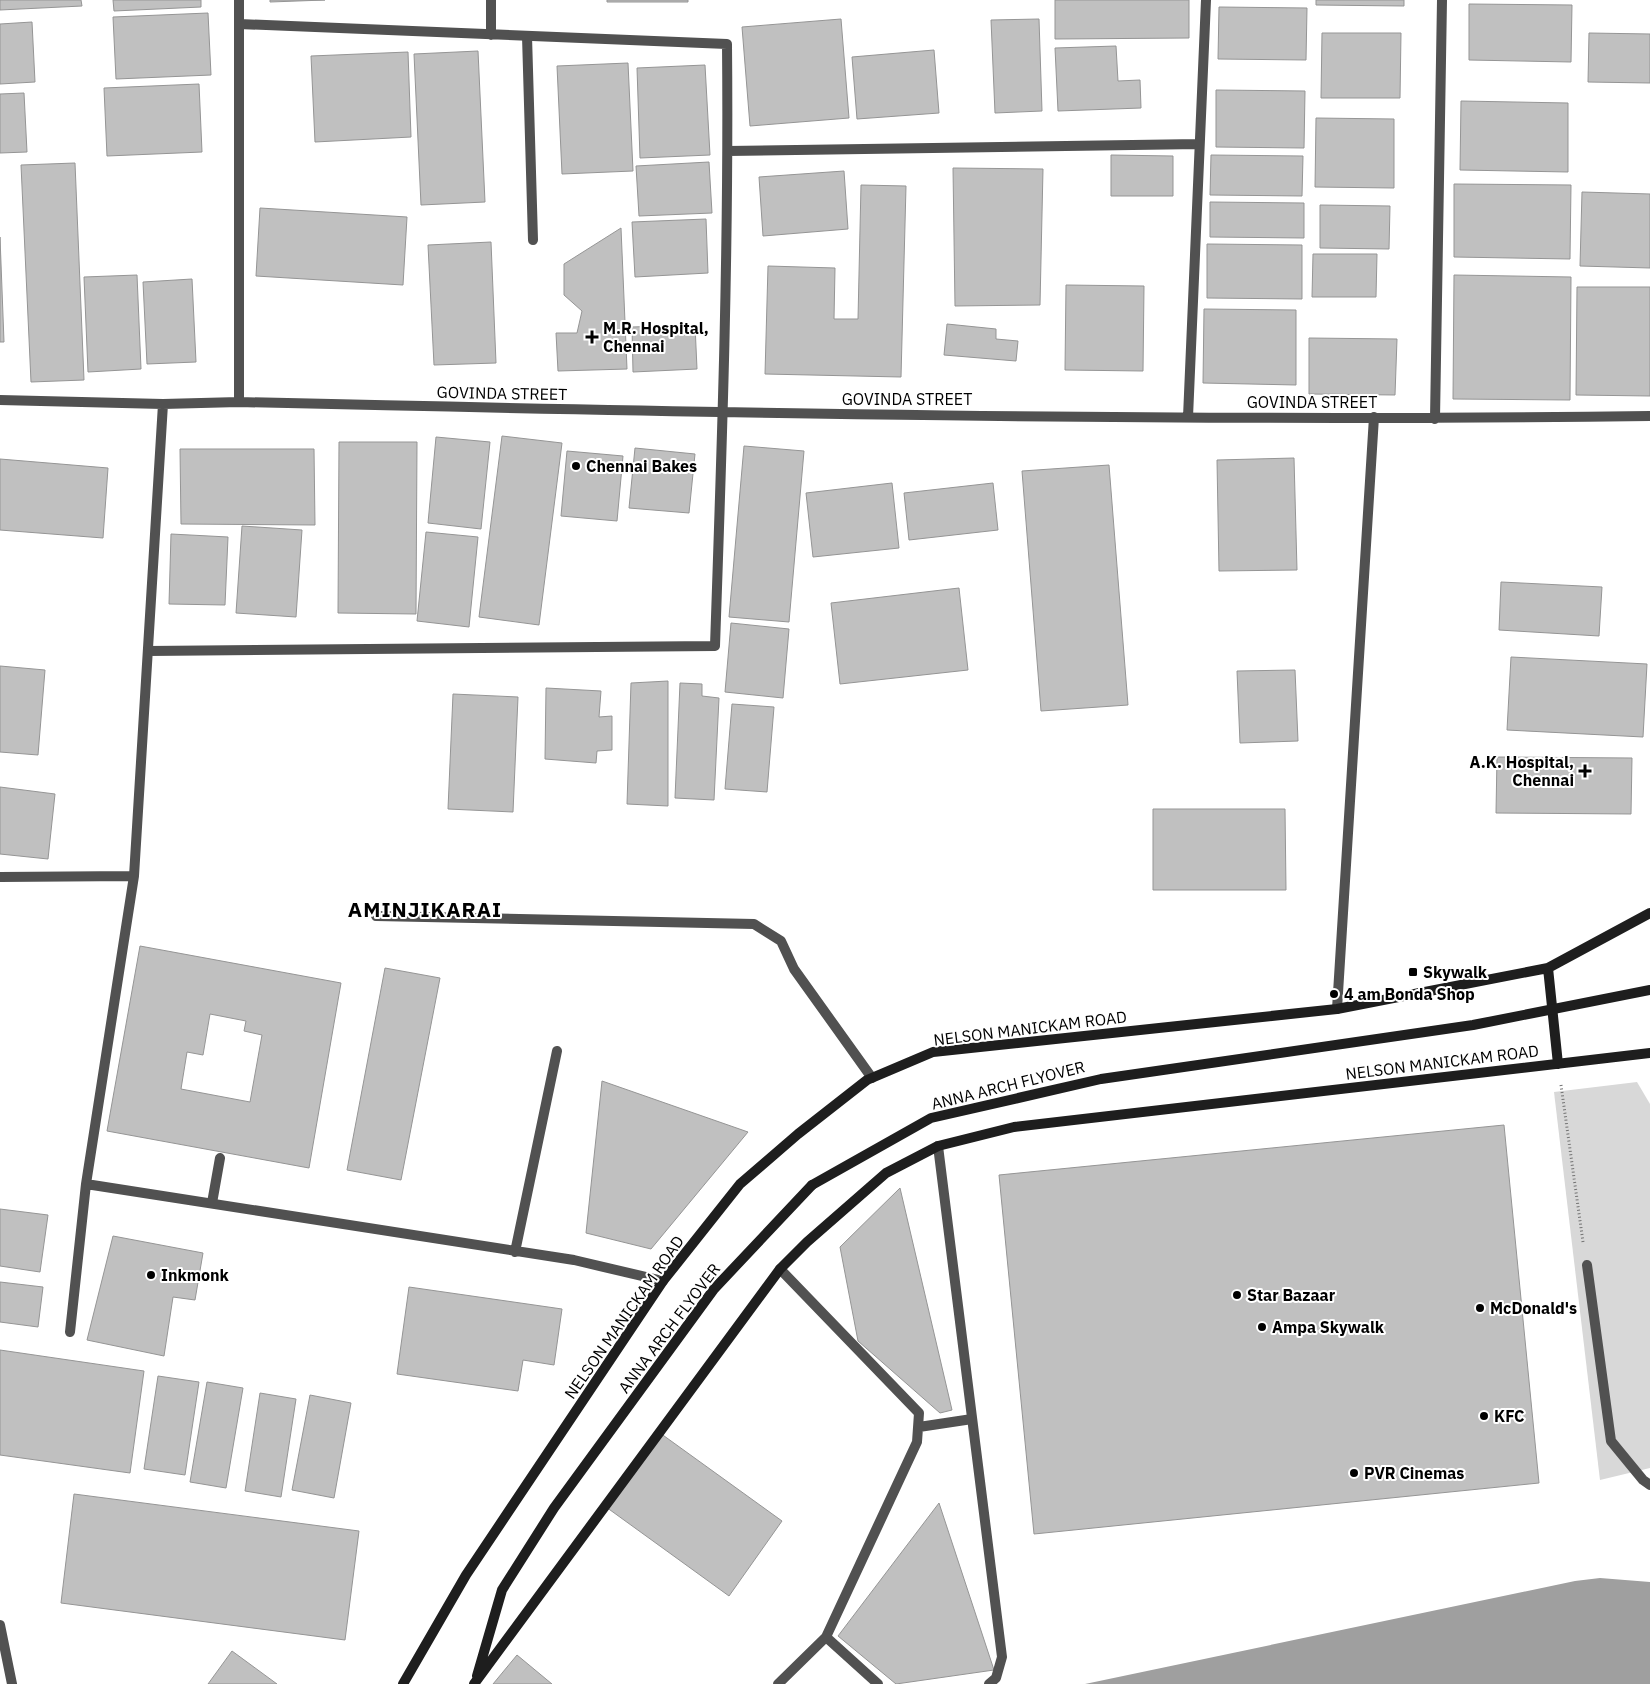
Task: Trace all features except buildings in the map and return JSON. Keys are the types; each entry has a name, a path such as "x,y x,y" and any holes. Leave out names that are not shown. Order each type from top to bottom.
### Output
{"main road":[{"name":"NELSON MANICKAM ROAD","path":"402,1684 466,1575 663,1281 740,1184 798,1134 867,1080 934,1052 1338,1009 1548,968 1650,913"},
{"path":"1548,968 1558,1064"},
{"name":"ANNA ARCH FLYOVER","path":"474,1684 502,1590 554,1508 714,1289 812,1185 931,1118 1082,1083 1473,1024 1650,990"},
{"name":"NELSON MANICKAM ROAD","path":"474,1684 780,1269 807,1242 886,1173 938,1146 1014,1127 1650,1053"}],"street":[{"path":"239,0 239,402"},
{"path":"491,0 491,35"},
{"path":"1188,417 1206,0"},
{"path":"1435,419 1442,0"},
{"path":"148,651 715,646 723,413 728,151 727,44 239,24"},
{"path":"527,36 533,240"},
{"path":"728,151 1199,144"},
{"name":"GOVINDA STREET","path":"0,400 163,404 239,402 723,413 1435,419 1650,416"},
{"path":"70,1332 86,1184 134,876 163,404"},
{"path":"1338,1009 1374,417"},
{"path":"0,877 134,876"},
{"path":"376,916 754,924 780,941 794,969 872,1078"},
{"path":"516,1252 556,1051"},
{"path":"938,1146 1002,1657 996,1678 989,1684"},
{"path":"212,1203 220,1158"},
{"path":"86,1184 574,1260 663,1281"},
{"path":"1586,1265 1611,1441 1643,1480 1650,1485"},
{"path":"778,1684 826,1637 917,1442 919,1427 919,1412 780,1269"},
{"path":"919,1427 972,1419"},
{"path":"0,1625 12,1684"},
{"path":"826,1637 878,1684"}],"path":[{"path":"1558,1064 1586,1265"}],"shaded area":[{"path":"1637,1082 1650,1104 1650,1468 1600,1480 1554,1092"},
{"path":"1600,1578 1650,1582 1650,1684 1085,1684 1575,1581"}],"place":[{"name":"M.R. Hospital, Chennai","path":"592,337"},
{"name":"Chennai Bakes","path":"576,466"},
{"name":"A.K. Hospital, Chennai","path":"1585,771"},
{"name":"Skywalk","path":"1413,972"},
{"name":"4 am Bonda Shop","path":"1334,994"},
{"name":"Inkmonk","path":"151,1275"},
{"name":"Star Bazaar","path":"1237,1295"},
{"name":"McDonald's","path":"1480,1308"},
{"name":"Ampa Skywalk","path":"1262,1327"},
{"name":"KFC","path":"1484,1416"},
{"name":"PVR Cinemas","path":"1354,1473"}],"district":[{"name":"AMINJIKARAI","path":"425,910"}]}
